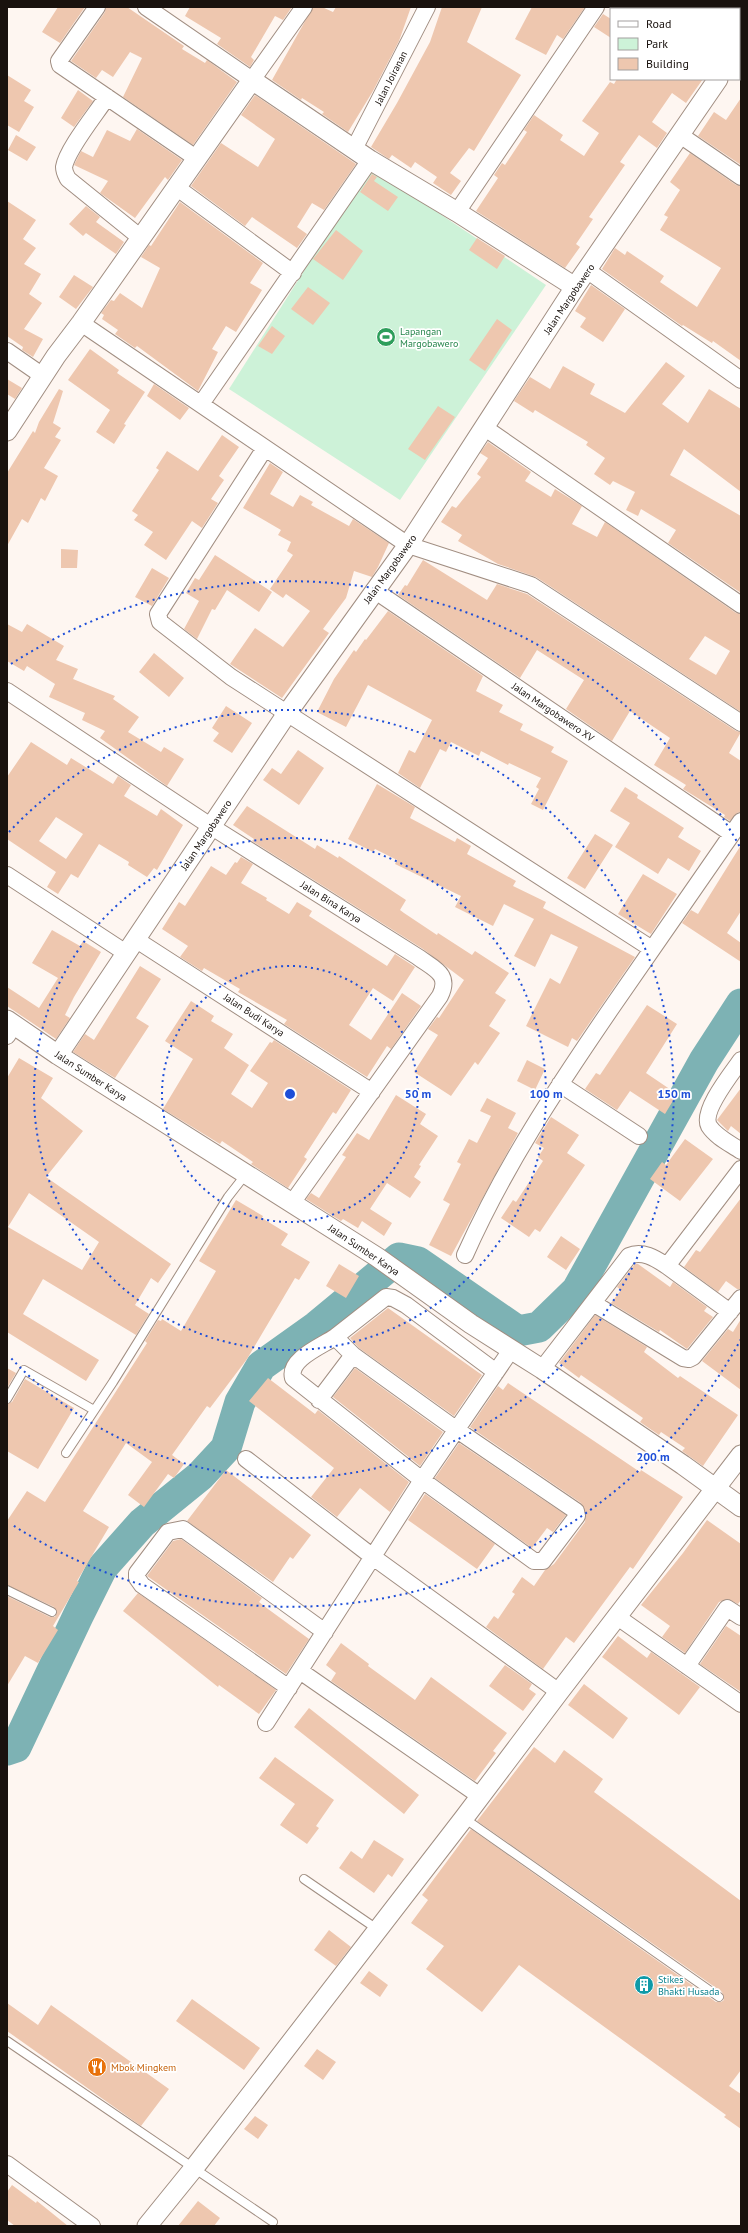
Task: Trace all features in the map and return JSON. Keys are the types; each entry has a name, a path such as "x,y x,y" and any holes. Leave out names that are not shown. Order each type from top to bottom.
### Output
{"street":[{"path":"97,7 58,63 196,158"},
{"path":"146,7 370,160 457,212 575,287"},
{"path":"7,430 56,356 76,330 304,7"},
{"name":"Jalan Joiranan","path":"354,149 427,7"},
{"path":"457,212 596,7"},
{"name":"Jalan Margobawero","path":"58,1055 288,712 374,590 408,545 575,287 588,271 717,80"},
{"path":"106,97 69,155 64,168 65,173 68,179 141,238"},
{"path":"680,135 741,177"},
{"path":"201,404 370,160"},
{"path":"176,187 293,273"},
{"path":"588,271 741,380"},
{"path":"76,330 201,404 408,545 531,585 741,724"},
{"path":"7,351 43,376"},
{"path":"485,428 741,605"},
{"path":"265,448 157,617 160,622 175,636 225,672 652,949"},
{"name":"Jalan Margobawero XV","path":"374,590 732,834"},
{"name":"Jalan Bina Karya","path":"7,691 212,827 440,973 445,983 440,996 372,1092"},
{"path":"465,1255 485,1211 514,1158 560,1084 741,821"},
{"name":"Jalan Budi Karya","path":"7,875 131,946 372,1092"},
{"name":"Jalan Sumber Karya","path":"9,1027 58,1055 377,1257 412,1283 511,1350 542,1369 741,1507"},
{"path":"741,1060 717,1095 708,1119 709,1125 716,1133 741,1151"},
{"path":"560,1084 639,1136"},
{"path":"292,1203 372,1092"},
{"path":"667,1266 741,1169"},
{"path":"542,1369 629,1256 635,1253 643,1254 667,1266 730,1312"},
{"path":"335,1338 353,1355 457,1430 576,1511 577,1516 543,1561 538,1562 422,1480 319,1400 293,1378 292,1374 297,1362 335,1338 382,1299 393,1298 406,1305 496,1372"},
{"path":"593,1303 683,1358 689,1359 693,1357 741,1298"},
{"path":"266,1724 422,1480 511,1350"},
{"path":"319,1400 353,1355"},
{"path":"147,2226 194,2168 464,1818 616,1616 741,1455"},
{"path":"246,1459 373,1557 559,1692"},
{"path":"289,1688 142,1585 136,1578 137,1573 168,1532 183,1530 325,1632"},
{"path":"687,1666 727,1608 741,1617"},
{"path":"616,1616 741,1704"},
{"path":"300,1671 480,1796"},
{"path":"7,2164 92,2226"}],"lane":[{"path":"66,1453 228,1197 246,1174"},
{"path":"7,1399 24,1370 94,1410"},
{"path":"7,1590 52,1612"},
{"path":"464,1818 719,1997"},
{"path":"304,1879 377,1929"},
{"path":"7,2041 273,2222"}],"green space":[{"name":"Lapangan Margobawero","path":"370,167 546,285 400,500 229,389"}],"building":[{"path":"58,7 85,7 60,43 42,32"},
{"path":"106,7 127,7 184,46 182,49 205,63 207,60 237,82 193,145 123,97 142,58 130,52 113,77 102,70 96,78 71,61 105,12"},
{"path":"190,7 292,7 283,20 275,16 251,57 254,60 250,67 217,44 221,38 185,16"},
{"path":"313,7 322,7 333,12 336,7 411,7 399,41 373,91 348,132 322,114 324,112 302,98 301,100 272,80"},
{"path":"442,7 482,7 467,42 521,75 474,151 469,148 450,173 461,181 451,195 433,183 437,177 415,162 411,168 392,155 389,159 371,147 430,42"},
{"path":"532,7 585,7 563,39 557,35 546,55 515,39"},
{"path":"603,14 610,18 610,37 594,27"},
{"path":"7,75 31,90 24,101 34,107 19,132 7,125"},
{"path":"616,80 702,80 686,103 672,93 652,122 667,133 657,148 639,135 620,162 625,165 589,217 593,219 576,244 580,247 565,268 476,211 498,178 494,175 502,163 505,165 527,132 524,130 534,115 563,135 560,140 584,156 599,133 582,121 610,82 614,84"},
{"path":"78,90 93,101 74,127 61,118"},
{"path":"255,95 356,164 324,210 312,203 297,227 307,234 297,248 252,217 245,226 191,186 221,143 258,167 275,139 241,115"},
{"path":"741,98 741,165 698,136 714,112 726,120"},
{"path":"137,129 182,160 168,180 165,177 135,218 100,193 108,181 74,165 81,151 93,157 107,130 130,141"},
{"path":"16,135 36,147 27,161 8,150"},
{"path":"690,153 736,185 741,186 741,361 713,341 712,343 683,325 682,326 602,269 615,248 625,255 627,251 664,276 660,282 697,307 721,268 660,230 668,217 664,215 680,190 670,182"},
{"path":"372,174 377,177 374,181 398,197 388,211 360,192"},
{"path":"7,201 36,220 23,239 36,248 24,264 41,274 29,294 42,303 24,329 43,339 33,357 22,350 23,347 7,336"},
{"path":"180,202 263,263 250,283 262,290 236,332 226,326 212,349 218,352 198,391 137,346 135,348 115,334 118,330 102,319 104,315 101,313 111,300 114,301 120,293 142,308 160,268 141,257 149,245 151,246"},
{"path":"86,206 100,217 96,222 124,242 116,254 86,233 83,236 69,224"},
{"path":"336,230 363,251 343,280 313,259"},
{"path":"477,238 505,256 497,269 469,250"},
{"path":"74,275 93,287 76,309 59,297"},
{"path":"591,285 625,309 603,342 580,327 586,318 575,311"},
{"path":"308,287 330,303 313,325 291,309"},
{"path":"497,319 512,330 485,371 469,360"},
{"path":"272,326 285,336 272,354 258,346"},
{"path":"90,349 119,370 117,373 145,392 124,424 126,425 114,444 96,432 110,410 68,380"},
{"path":"666,362 685,376 662,404 688,423 709,389 741,409 741,492 684,449 670,475 741,516 741,593 668,543 676,530 641,509 638,516 626,510 635,492 613,481 610,485 594,474 605,458 586,445 588,442 535,410 533,413 514,401 530,377 550,389 563,366 595,384 590,394 625,413"},
{"path":"7,379 22,388 15,399 7,394"},
{"path":"154,384 189,408 180,420 147,396"},
{"path":"59,389 63,391 53,423 61,428 55,437 61,440 44,468 58,476 45,501 41,498 28,523 22,519 7,546 7,473 33,431 35,433 39,422"},
{"path":"438,406 455,417 425,460 408,449"},
{"path":"222,435 239,447 219,476 224,480 211,499 218,503 202,528 192,521 166,560 144,545 153,532 134,520 138,515 132,511 159,470 156,468 167,451 198,471"},
{"path":"488,442 531,472 525,481 551,497 555,489 582,506 572,524 597,537 605,522 736,613 741,614 741,712 536,577 498,564 458,541 462,535 441,522 452,506 456,508 481,477 477,474 488,458 480,453","holes":["705,636 730,651 716,675 689,659"]},
{"path":"270,463 283,472 270,494 293,507 300,495 313,502 311,505 349,526 353,519 389,543 372,577 354,571 346,598 323,629 329,633 282,698 230,664 255,628 283,647 310,611 286,594 283,598 270,589 293,555 287,551 291,542 278,535 281,530 243,508"},
{"path":"61,549 78,550 77,568 61,568"},
{"path":"215,555 272,592 259,612 227,590 215,610 212,609 197,639 184,629 199,601 186,593 195,578 199,580"},
{"path":"423,560 487,600 497,584 527,594 736,731 741,732 729,753 741,761 741,812 737,813 730,821 724,817 725,815 683,789 686,785 654,765 670,738 630,711 612,741 566,709 584,680 537,650 520,678 398,595 405,585 407,586"},
{"path":"152,568 169,578 152,606 135,597"},
{"path":"388,611 483,676 476,691 503,705 499,712 523,724 520,730 554,747 551,752 568,761 543,810 531,804 539,789 536,787 541,778 509,763 508,765 481,751 479,756 451,742 446,752 440,749 420,788 398,773 409,750 415,753 432,720 368,685 346,727 317,712 334,679 354,650 356,652"},
{"path":"7,624 22,632 27,624 64,646 56,660 78,669 73,679 115,696 113,699 139,717 128,732 161,752 164,747 184,759 167,786 100,738 105,731 82,720 85,713 49,697 55,684 27,666 24,671 7,661"},
{"path":"154,653 184,678 169,697 139,672"},
{"path":"226,706 252,723 232,753 213,741 219,733 212,728"},
{"path":"31,742 67,765 71,758 113,784 118,776 131,785 124,796 157,816 161,809 183,825 157,870 154,868 147,877 128,865 129,862 99,844 78,878 71,874 58,894 47,887 56,872 7,839 7,777","holes":["56,817 83,834 66,859 39,841"]},
{"path":"298,750 324,768 299,805 263,780 272,768 281,774"},
{"path":"377,784 415,807 410,818 455,842 457,838 471,846 467,854 516,881 513,886 546,902 543,908 635,957 577,1041 572,1038 568,1047 526,1026 550,978 560,984 578,947 551,934 535,967 514,956 534,919 504,904 493,926 455,907 461,896 395,864 397,860 375,849 373,852 348,839"},
{"path":"625,787 638,795 637,798 684,828 678,837 701,851 689,871 668,858 658,874 615,847 630,823 610,811"},
{"path":"247,806 315,849 317,845 338,858 339,856 406,900 400,910 404,913 437,935 438,933 472,955 475,951 509,973 495,993 506,1000 489,1026 500,1033 478,1065 475,1062 451,1096 414,1072 438,1035 428,1029 437,1017 439,1018 464,980 423,949 252,841 254,839 233,825"},
{"path":"595,834 613,845 585,889 567,878"},
{"path":"741,845 741,911 727,933 741,943 741,962 682,923 691,910 698,914"},
{"path":"241,857 253,864 241,883 267,898 266,900 289,914 297,902 312,911 309,916 387,966 395,954 415,967 393,1001 373,988 349,1025 371,1040 402,993 421,1006 391,1049 387,1046 367,1077 284,1024 287,1020 238,992 240,989 204,968 202,971 180,957 188,946 162,929 179,902 185,906 211,866 226,875 235,862 237,863"},
{"path":"643,874 677,894 651,934 618,914"},
{"path":"52,930 80,946 83,941 101,952 74,997 65,1015 70,1018 56,1039 7,1006 7,987 39,1008 58,978 32,963"},
{"path":"140,966 161,979 136,1018 149,1026 115,1078 73,1052 85,1034 94,1040"},
{"path":"191,1001 214,1016 211,1021 233,1034 224,1048 249,1065 231,1094 252,1108 268,1083 250,1071 270,1042 272,1043 274,1040 351,1090 336,1114 333,1112 304,1157 307,1159 288,1188 251,1164 253,1162 222,1141 220,1144 163,1109 193,1059 165,1041"},
{"path":"647,1005 677,1024 646,1073 677,1094 665,1114 630,1091 617,1110 585,1089 596,1073 600,1075"},
{"path":"19,1058 53,1078 41,1098 83,1131 46,1177 171,1264 158,1283 151,1278 135,1305 149,1314 136,1335 43,1279 23,1314 99,1360 86,1381 7,1332 7,1078","holes":["29,1193 99,1242 82,1270 8,1227"]},
{"path":"527,1060 545,1069 535,1090 517,1081"},
{"path":"741,1088 741,1134 731,1126 728,1131 717,1120"},
{"path":"396,1095 426,1114 420,1124 438,1136 419,1165 421,1166 414,1177 421,1182 410,1198 387,1183 370,1209 392,1223 384,1236 362,1221 358,1228 343,1219 341,1221 306,1199 311,1193 319,1198 346,1157 342,1155 357,1133 369,1140"},
{"path":"487,1098 516,1113 508,1128 518,1133 451,1256 429,1245 450,1204 443,1200 461,1164 457,1162 469,1139 477,1143 491,1116 480,1111"},
{"path":"551,1117 579,1135 567,1153 585,1165 540,1232 535,1229 529,1237 501,1218 513,1200 516,1202 543,1161 538,1157 544,1148 535,1143"},
{"path":"685,1139 713,1159 680,1201 650,1179 662,1162 666,1165"},
{"path":"741,1198 741,1289 737,1289 726,1281 718,1292 684,1267 696,1250 700,1252"},
{"path":"236,1200 263,1216 262,1218 288,1234 281,1245 310,1262 299,1280 295,1278 247,1359 210,1408 207,1406 172,1455 184,1464 174,1478 168,1474 144,1507 128,1495 152,1462 126,1443 83,1511 109,1527 77,1581 79,1582 53,1626 58,1630 38,1663 25,1656 7,1686 7,1596 50,1617 55,1617 57,1612 54,1607 7,1585 7,1521 27,1491 45,1502 147,1343 145,1341 158,1320 161,1321 162,1319 181,1331 216,1271 199,1261"},
{"path":"561,1236 580,1249 566,1270 547,1257"},
{"path":"339,1264 359,1276 346,1298 326,1286"},
{"path":"635,1264 638,1264 670,1287 673,1282 707,1307 704,1311 713,1317 687,1349 660,1330 659,1332 611,1303 621,1290 617,1287"},
{"path":"388,1308 482,1375 454,1416 359,1348 350,1338"},
{"path":"595,1315 647,1347 644,1352 678,1378 680,1376 738,1415 703,1466 682,1451 685,1448 661,1432 659,1435 640,1422 643,1418 581,1375 579,1378 559,1363"},
{"path":"741,1319 741,1390 702,1361 728,1329 733,1332"},
{"path":"7,1368 16,1373 7,1388"},
{"path":"355,1368 443,1432 420,1466 333,1397"},
{"path":"268,1378 315,1414 318,1410 409,1482 390,1512 360,1488 337,1517 311,1497 334,1468 249,1401"},
{"path":"25,1379 74,1408 38,1469 7,1451 7,1404 12,1402"},
{"path":"508,1383 640,1472 641,1470 683,1497 633,1569 630,1567 574,1643 566,1637 543,1669 486,1627 494,1616 498,1619 515,1594 512,1592 522,1577 534,1586 545,1570 554,1564 585,1522 586,1514 581,1503 470,1427 498,1386 503,1390"},
{"path":"459,1443 566,1515 553,1532 547,1528 532,1548 435,1478"},
{"path":"226,1470 311,1535 293,1559 290,1557 273,1582 187,1521"},
{"path":"425,1494 495,1544 477,1569 408,1520"},
{"path":"707,1520 741,1544 741,1600 738,1604 728,1599 719,1602 685,1653 662,1637 670,1626 641,1605 683,1553"},
{"path":"181,1539 262,1598 259,1602 309,1639 286,1674 147,1576 173,1541"},
{"path":"138,1593 276,1690 259,1714 219,1685 218,1687 123,1611"},
{"path":"726,1626 741,1636 741,1692 700,1664"},
{"path":"618,1636 647,1658 651,1652 700,1687 679,1715 602,1657"},
{"path":"341,1643 369,1664 368,1666 415,1700 431,1677 507,1733 493,1751 496,1753 475,1781 331,1681 336,1673 326,1665"},
{"path":"505,1665 532,1684 529,1689 536,1694 523,1711 489,1686"},
{"path":"584,1684 628,1718 613,1739 568,1705"},
{"path":"309,1708 419,1795 404,1814 294,1727"},
{"name":"Stikes Bhakti Husada","path":"534,1747 555,1763 564,1750 603,1779 594,1792 741,1901 741,2070 729,2086 741,2094 741,2129 724,2117 726,2115 519,1965 482,2012 426,1969 444,1946 411,1923 428,1900 422,1895 471,1829 716,2002 721,2002 724,2000 722,1992 477,1821"},
{"path":"275,1757 334,1800 316,1826 319,1828 307,1844 280,1825 295,1804 259,1778"},
{"path":"374,1840 404,1859 392,1877 388,1874 374,1893 339,1868 351,1851 362,1859"},
{"path":"329,1930 351,1947 336,1966 314,1950"},
{"path":"369,1971 388,1985 380,1997 360,1983"},
{"path":"192,1999 260,2048 244,2070 176,2021"},
{"name":"Mbok Mingkem","path":"7,2003 38,2025 51,2005 169,2089 141,2126 7,2031"},
{"path":"317,2049 336,2062 323,2080 304,2066"},
{"path":"255,2116 268,2125 258,2139 244,2129"},
{"path":"12,2185 36,2203 37,2201 68,2226 15,2226 7,2220 7,2192"},
{"path":"198,2201 220,2218 214,2226 178,2226"}],"waterway":[{"path":"7,1750 16,1747 102,1568 142,1523 200,1476 226,1448 240,1402 261,1366 317,1326 399,1258 418,1262 518,1331 539,1327 577,1290 704,1061 741,1004"}],"place":[{"name":"Lapangan Margobawero","path":"386,337"},
{"name":"Stikes Bhakti Husada","path":"644,1985"},
{"name":"Mbok Mingkem","path":"97,2067"}]}
